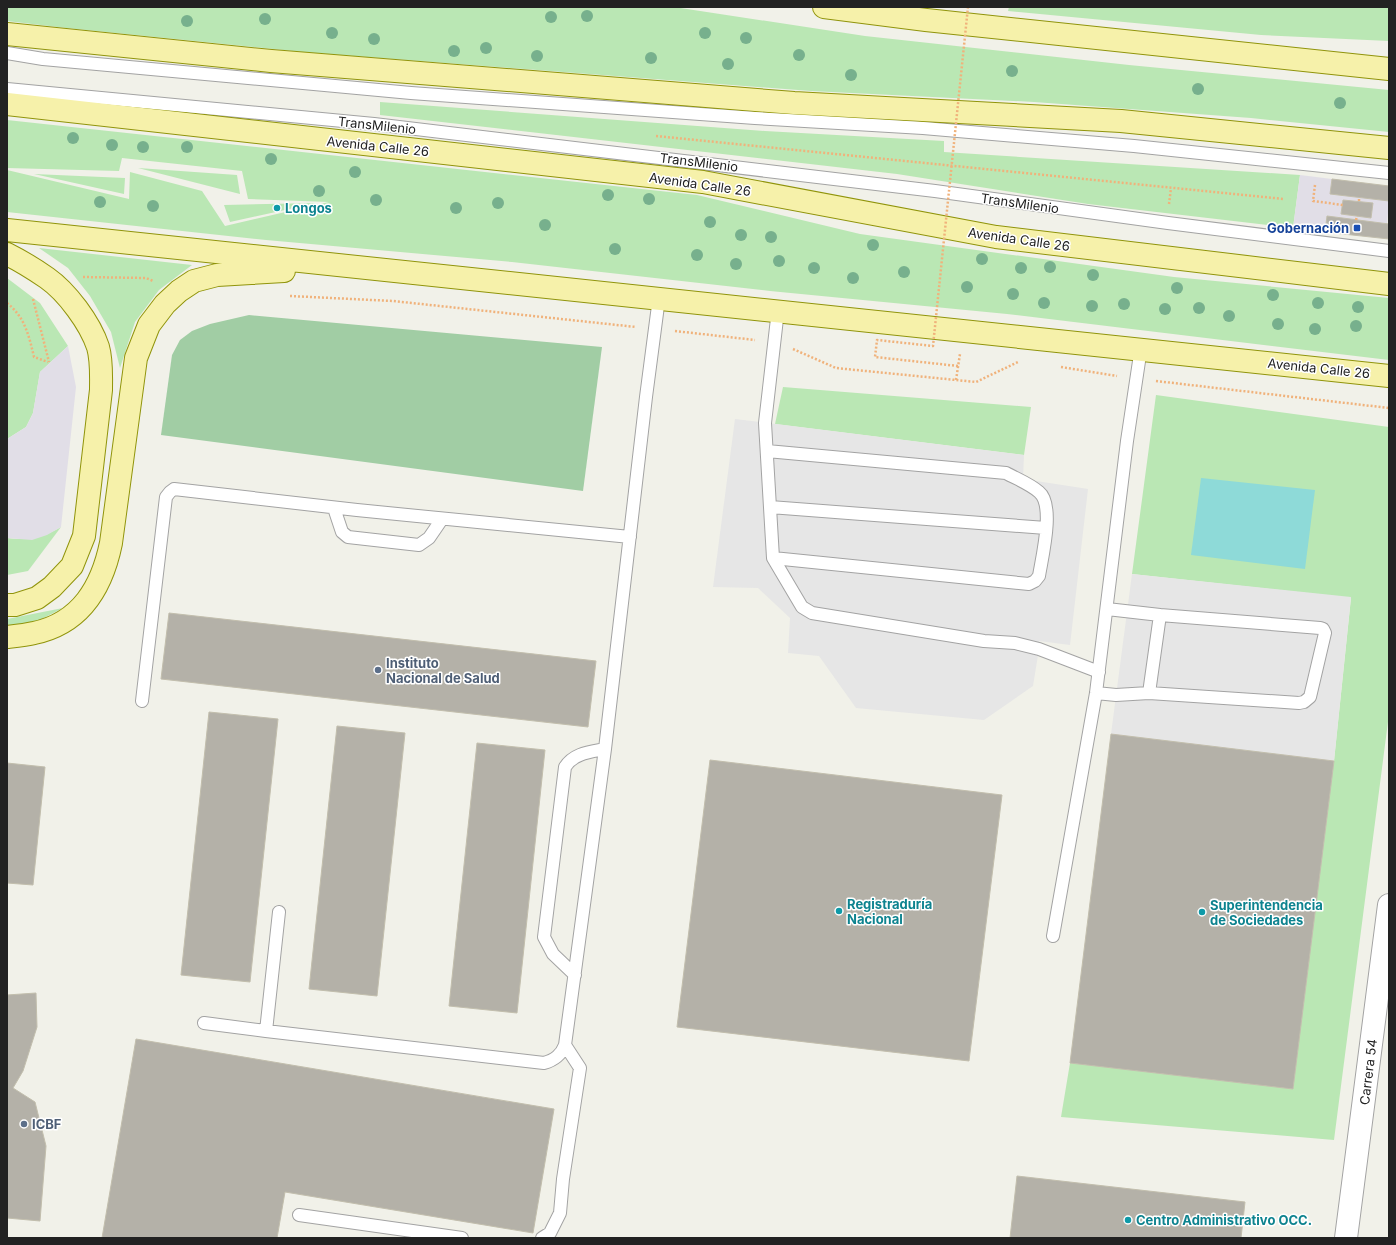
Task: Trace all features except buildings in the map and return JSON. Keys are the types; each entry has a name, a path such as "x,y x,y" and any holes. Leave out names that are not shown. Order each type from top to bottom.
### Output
{"main road":[{"path":"824,7 926,20 1389,69"},
{"path":"7,34 271,61 794,103 1121,121 1389,148"},
{"name":"Avenida Calle 26","path":"7,104 703,182 996,237 1389,284"},
{"name":"Avenida Calle 26","path":"7,230 358,268 1140,348 1389,376"},
{"path":"7,254 38,279 70,300 82,315 92,332 98,347 101,366 101,390 84,536 72,566 52,587 37,598 14,605 7,605"},
{"path":"7,637 35,633 53,627 68,618 81,608 93,593 101,578 108,560 111,543 136,358 149,325 165,304 178,291 194,281 217,275 250,272 358,268"}],"street":[{"name":"Carrera 54","path":"1346,1238 1389,905"}],"lane":[{"path":"7,53 43,59 411,93 747,118 931,129 1134,146 1389,173"},
{"name":"TransMilenio","path":"7,89 413,129 935,191 1389,251"},
{"path":"204,1022 266,1031 544,1063 552,1061 559,1056 566,1045 605,749 659,298"},
{"path":"778,310 765,423 773,558 802,607 812,613 984,640 1015,643 1039,649 1099,672"},
{"path":"1053,936 1096,693 1140,348"},
{"path":"766,451 1006,473 1039,492 1046,505 1046,528 1039,576 1035,581 1029,584 773,558"},
{"path":"142,701 166,497 174,489 334,508 630,537"},
{"path":"770,507 1046,528"},
{"path":"334,508 342,532 348,537 419,545 430,538 442,519"},
{"path":"1096,693 1116,695 1149,693 1299,703 1304,702 1310,697 1325,632 1320,628 1160,615 1107,609"},
{"path":"1149,693 1160,615"},
{"path":"575,975 553,954 544,937 565,767 569,760 578,755 605,749"},
{"path":"266,1031 278,912"},
{"path":"542,1238 550,1233 560,1212 563,1179 580,1068 566,1045"},
{"path":"299,1215 462,1238"}],"path":[{"path":"958,366 875,357 877,340 933,346 968,7"},
{"path":"649,135 1284,199"},
{"path":"1316,181 1314,202 1342,205"},
{"path":"1356,220 1357,216"},
{"path":"7,303 15,310 28,331 34,357 49,362 38,279 87,277 146,278 178,291"},
{"path":"287,295 393,301 774,342 836,368 976,382 1020,361"},
{"path":"1059,367 1137,379 1389,408"}],"green space":[{"path":"7,7 674,7 865,36 1129,65 1389,90 1389,132 1251,118 1034,102 811,91 302,52 7,21"},
{"path":"1009,7 1389,7 1389,41 1261,35 1008,11"},
{"path":"380,102 765,131 944,141 944,152 1300,175 1293,228 1088,204 897,174 380,115"},
{"path":"7,120 697,195 860,234 1174,277 1389,298 1389,360 1007,314 770,291 512,262 266,240 7,212 7,170 129,199 130,172 202,191 225,226 329,202 248,199 242,171 122,158 119,171 7,168"},
{"path":"138,168 237,175 240,194"},
{"path":"34,174 125,178 124,194"},
{"path":"317,203 230,222 224,205"},
{"path":"39,248 192,265 159,290 135,322 120,368 111,332 90,296 68,268"},
{"path":"7,278 40,303 68,346 40,372 33,413 26,427 7,439"},
{"path":"249,315 602,347 583,491 161,435 172,355 180,340 192,331 210,324"},
{"path":"783,387 1031,407 1024,455 775,424"},
{"path":"1156,395 1389,427 1389,714 1334,1140 1061,1117 1070,1063 1293,1089 1334,761 1351,598 1132,574"},
{"path":"61,527 28,571 7,575 7,538 35,538"},
{"path":"63,608 30,625 7,627 7,619"}],"shaded area":[{"path":"1300,175 1332,179 1330,194 1389,201 1387,224 1327,216 1325,232 1293,228","holes":["1343,200 1373,203 1371,218 1341,214"]},
{"path":"68,346 76,387 61,527 47,535 32,540 7,538 7,439 26,427 33,413 40,372"},
{"path":"735,419 1024,455 1023,479 1088,489 1070,645 1039,641 1033,686 984,720 856,708 819,656 788,653 790,618 758,588 713,587"},
{"path":"1201,478 1315,490 1305,569 1191,555"},
{"path":"1132,574 1351,597 1334,761 1111,734"}],"place":[{"name":"Longos","path":"277,208"},
{"name":"Gobernación","path":"1357,228"},
{"name":"Instituto Nacional de Salud","path":"378,670"},
{"name":"Registraduría Nacional","path":"839,911"},
{"name":"Superintendencia de Sociedades","path":"1202,912"},
{"name":"ICBF","path":"24,1124"},
{"name":"Centro Administrativo OCC.","path":"1128,1220"}]}
